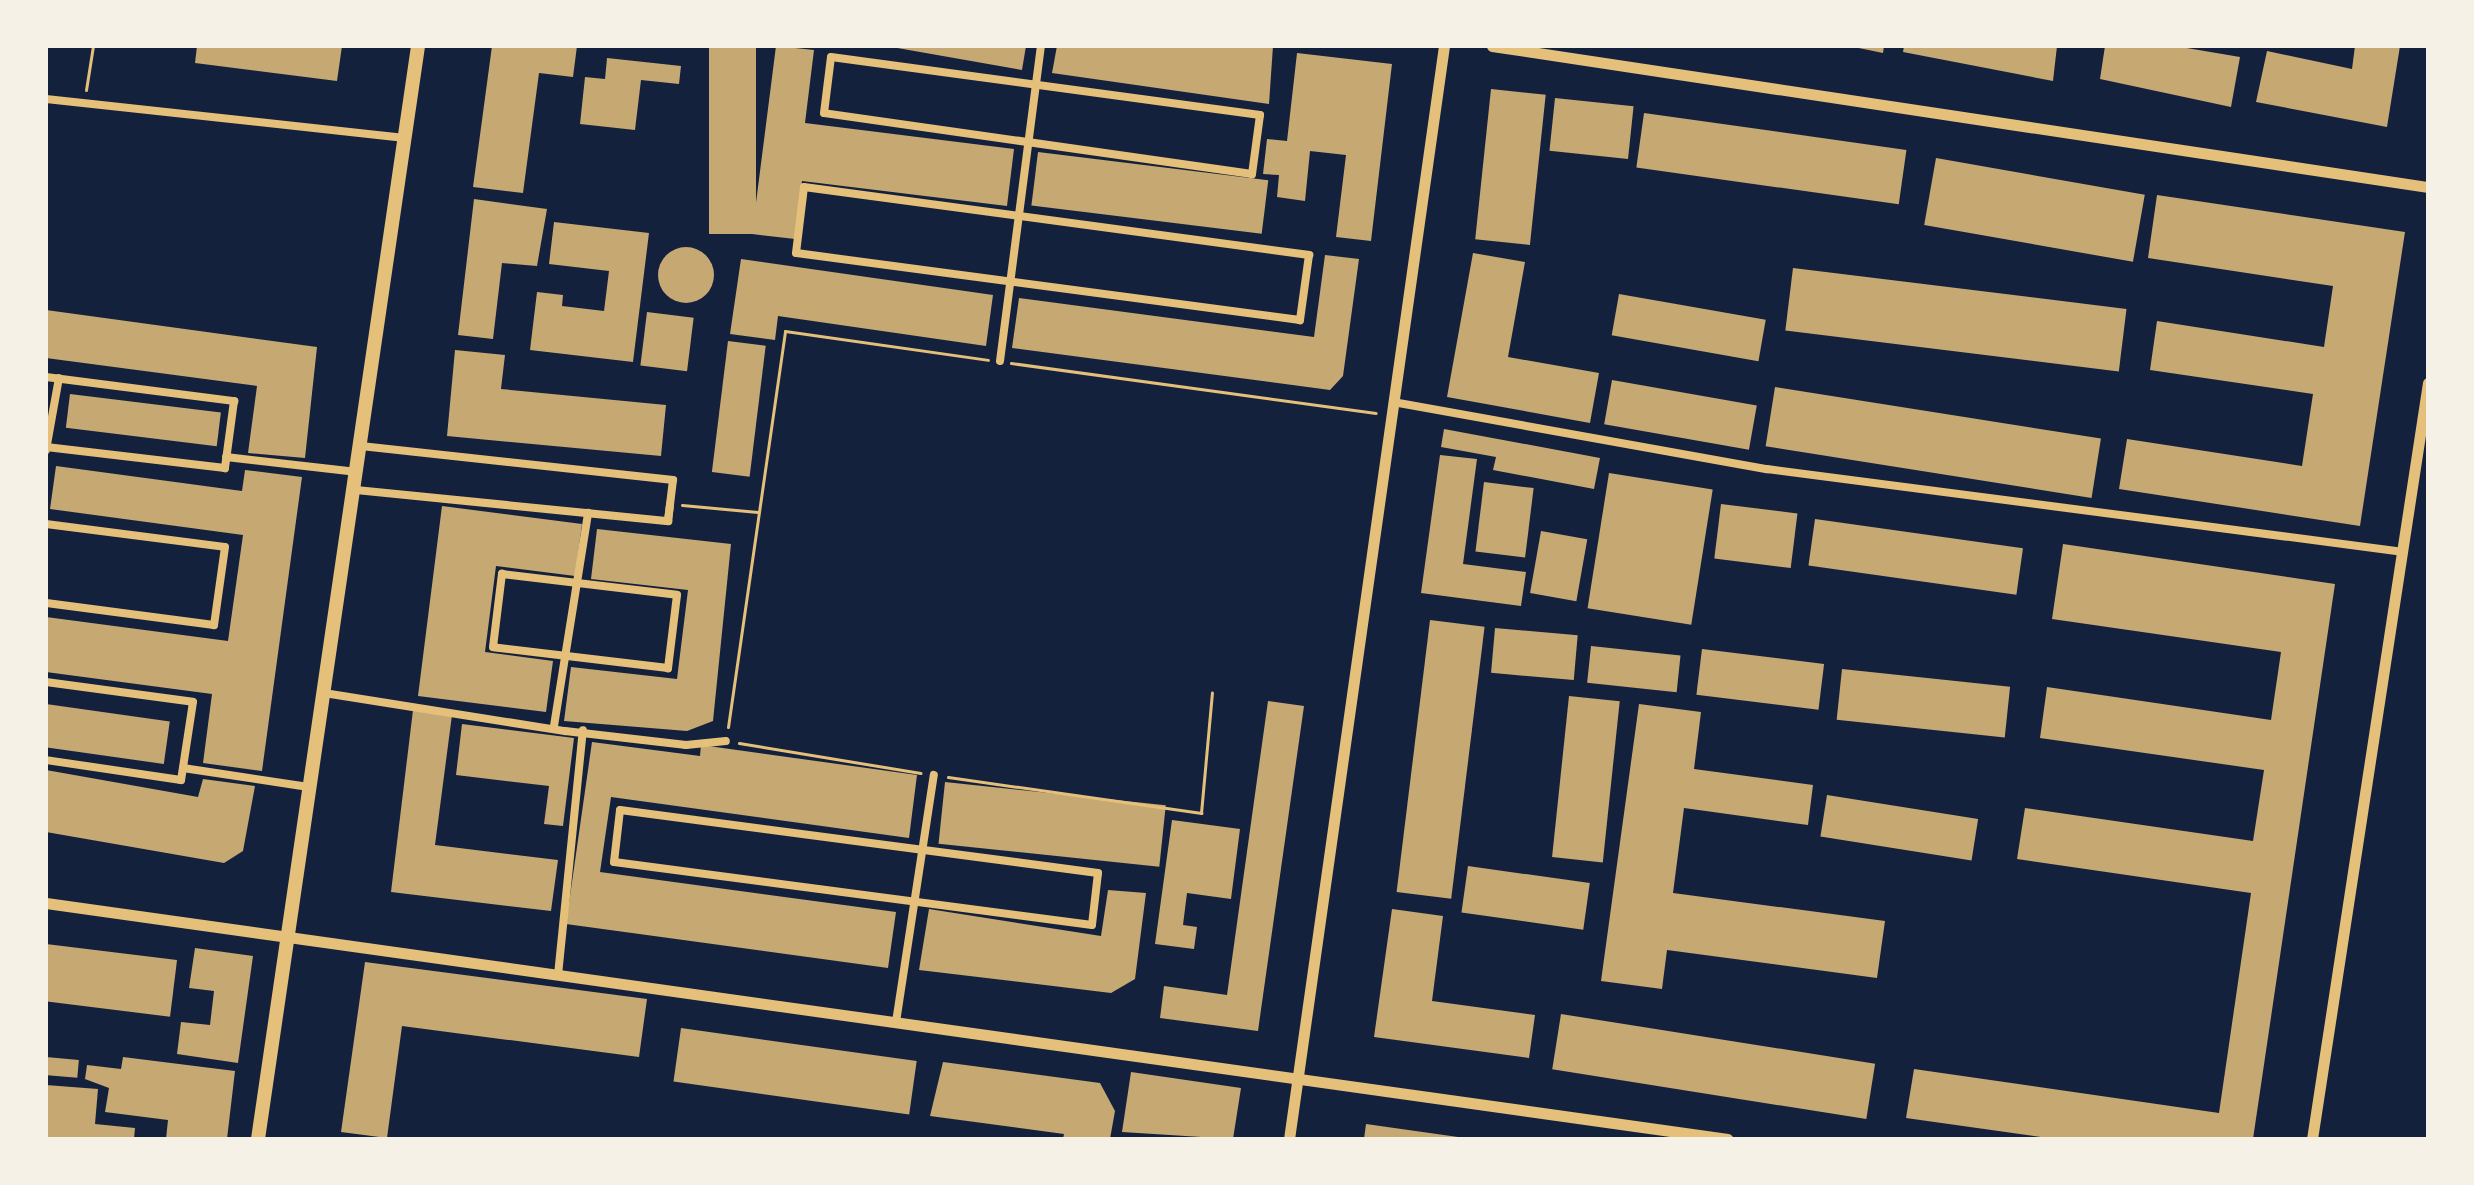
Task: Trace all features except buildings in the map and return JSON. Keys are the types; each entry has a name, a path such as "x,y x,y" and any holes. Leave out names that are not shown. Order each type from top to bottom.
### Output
{"main road":[{"path":"258,1139 356,490 418,46"}],"street":[{"path":"1000,361 1041,46"},
{"path":"1289,1139 1444,46"},
{"path":"1492,46 2428,187"},
{"path":"831,57 1036,83 1260,115 1252,174 824,113 831,57"},
{"path":"46,99 405,138"},
{"path":"804,187 1019,216 1309,255 1300,320 796,253 804,187"},
{"path":"46,377 59,378 234,401 225,468 46,448 59,378"},
{"path":"2312,1139 2428,383"},
{"path":"1393,402 1767,469 2404,552"},
{"path":"361,446 673,480 668,521"},
{"path":"226,457 358,472"},
{"path":"356,490 668,521"},
{"path":"668,521 670,504"},
{"path":"554,726 588,513"},
{"path":"46,524 225,547 214,625 46,603"},
{"path":"502,574 576,583 677,595 668,668 493,647 502,574"},
{"path":"46,682 193,702 181,780 46,760"},
{"path":"324,693 686,745 726,741"},
{"path":"558,975 583,730"},
{"path":"183,768 309,787"},
{"path":"896,1022 934,775"},
{"path":"620,810 921,849 1098,873 1092,925 614,862 620,810"},
{"path":"46,903 1728,1139"}],"path":[{"path":"83,103 93,46"},
{"path":"1212,693 1201,813 934,775 726,741 785,331 1392,416"},
{"path":"670,504 759,512"}]}
